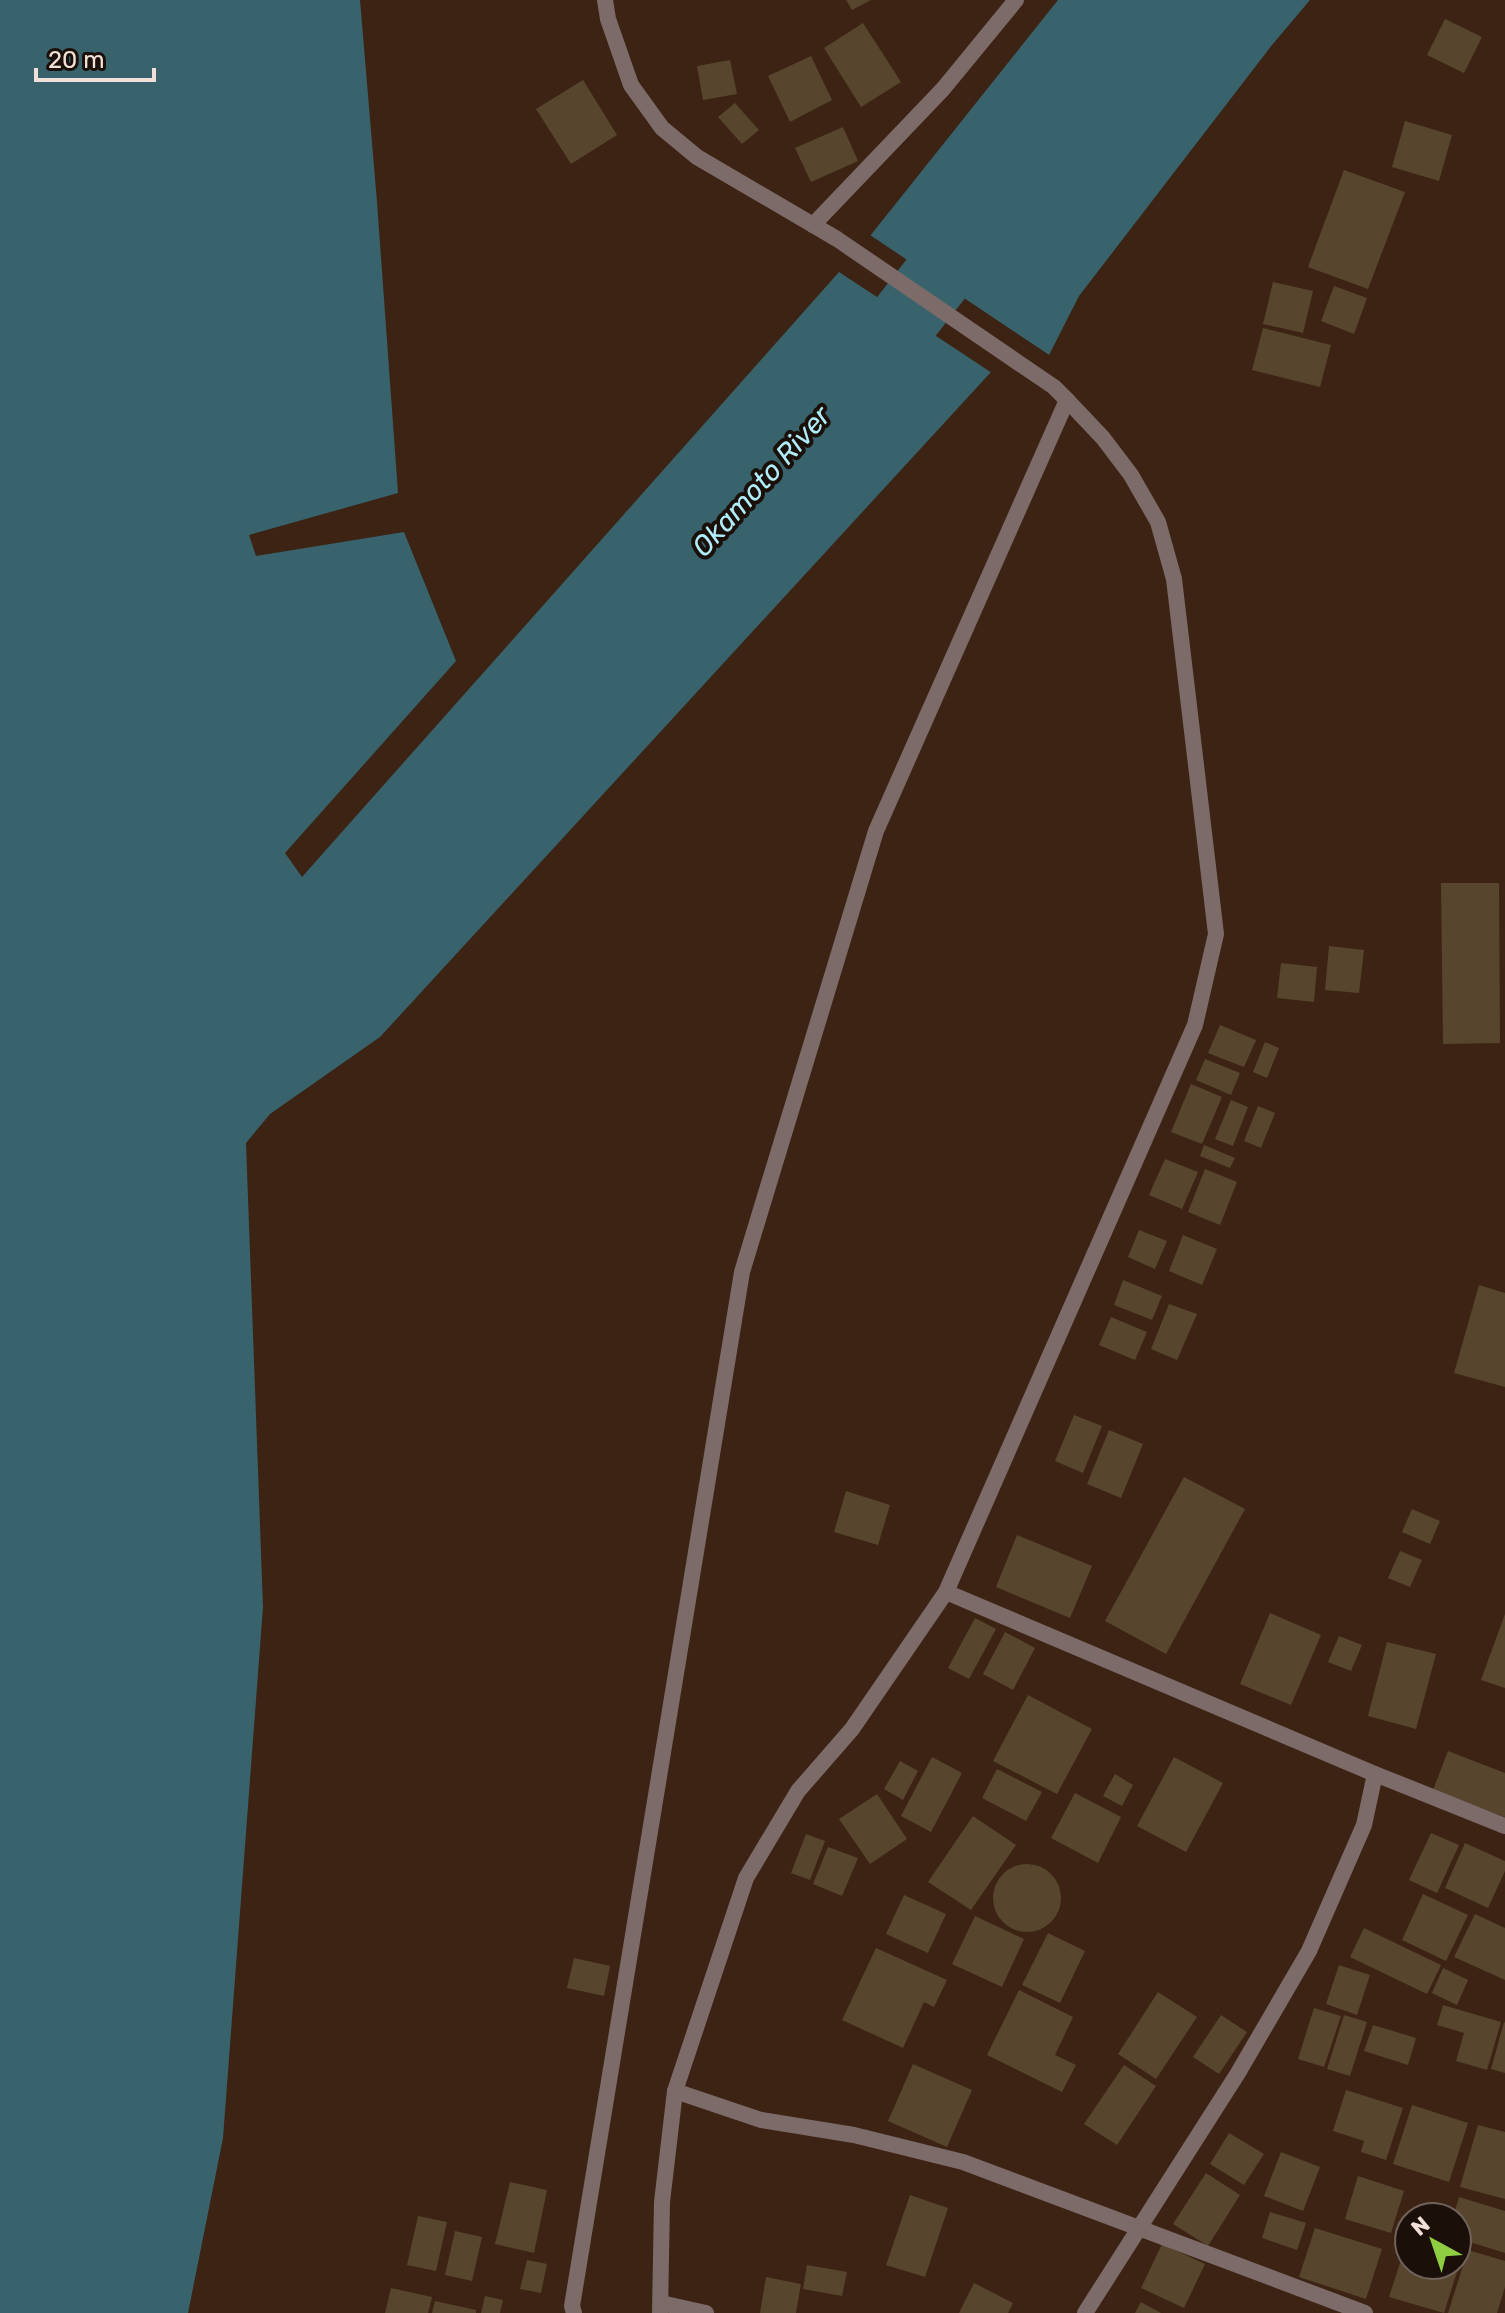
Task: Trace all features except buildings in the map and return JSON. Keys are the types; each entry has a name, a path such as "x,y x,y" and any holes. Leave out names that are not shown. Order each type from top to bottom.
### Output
{"street":[{"path":"605,0 608,19 631,85 662,128 697,157 837,239 1054,387 1103,438 1131,475 1158,522 1174,579 1216,934 1195,1025 946,1592 852,1729 798,1791 746,1878 675,2091 662,2202 660,2308 706,2313"},
{"path":"813,225 943,89 1016,0"},
{"path":"574,2313 572,2306 742,1272 876,831 1067,400"},
{"path":"946,1592 1505,1826"},
{"path":"1085,2313 1238,2073 1309,1951 1364,1825 1375,1774"},
{"path":"675,2091 761,2120 854,2135 963,2162 1365,2313"}],"water":[{"path":"0,0 360,0 398,493 249,535 256,556 404,532 456,661 285,853 302,877 839,272 991,372 380,1037 270,1114 246,1143 263,1607 223,2138 188,2313 0,2313"},
{"path":"1058,0 1310,0 1079,296 1049,355 870,236"}],"pier":[{"path":"867,233 1052,357 1047,358 868,239"},
{"path":"839,268 993,369 995,375 836,269"}],"waterway":[{"name":"Okamoto River","path":"844,389 888,340 995,203"}]}
